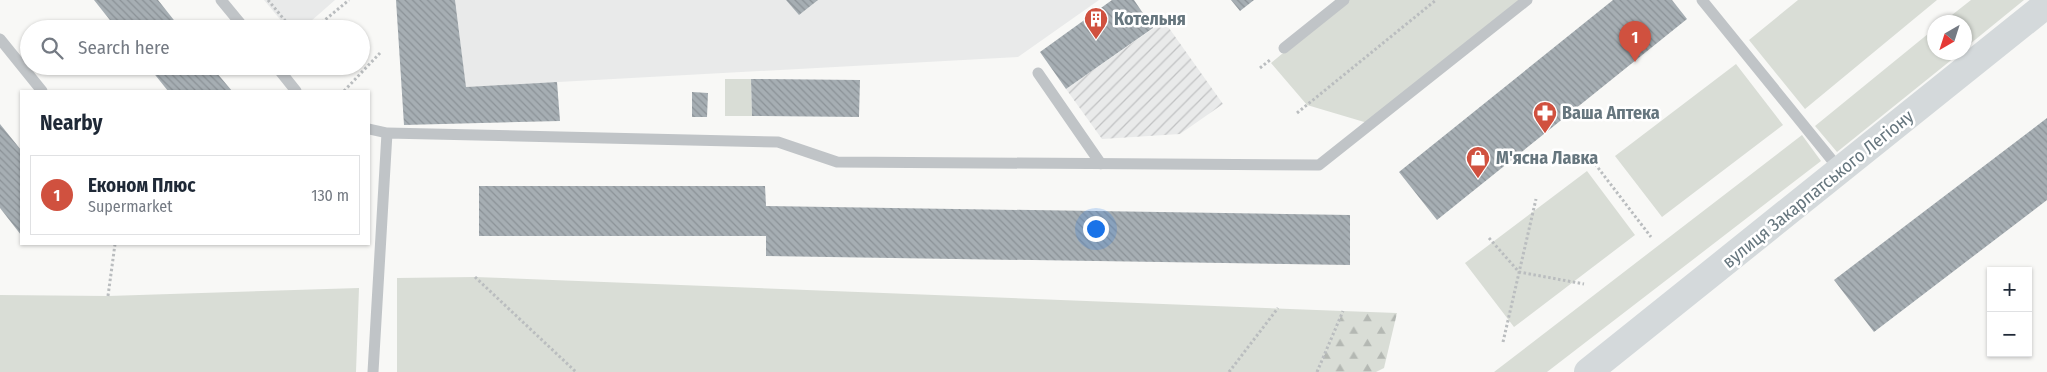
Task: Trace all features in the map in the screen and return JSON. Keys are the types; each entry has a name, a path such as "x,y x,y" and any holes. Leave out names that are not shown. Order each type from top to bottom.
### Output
{"street":[{"name":"вулиця Закарпатського Легіону","path":"1588,372 2047,4"}],"lane":[{"path":"221,0 238,20"},
{"path":"1284,48 1344,0"},
{"path":"370,129 387,133 778,142 837,162 1318,165 1527,0"},
{"path":"1702,0 1841,171"},
{"path":"0,39 20,64"},
{"path":"1038,73 1102,164"},
{"path":"29,75 41,90"},
{"path":"283,75 295,90"},
{"path":"373,372 387,133"}],"path":[{"path":"268,0 285,20"},
{"path":"325,20 349,0"},
{"path":"1297,113 1436,0"},
{"path":"370,64 380,53"},
{"path":"345,90 359,75"},
{"path":"1588,156 1651,237"},
{"path":"1503,342 1536,199"},
{"path":"1489,238 1519,272 1584,284"},
{"path":"108,296 115,245"},
{"path":"475,276 576,372"},
{"path":"1229,372 1278,308"},
{"path":"1317,372 1343,311"}],"shaded area":[{"path":"264,0 335,0 312,20 281,20"},
{"path":"455,0 1099,0 1018,57 466,87"},
{"path":"1164,21 1223,104 1180,134 1102,139 1066,89"}],"green space":[{"path":"1347,0 1527,0 1371,124 1307,105 1271,63"},
{"path":"1798,0 1937,0 1805,109 1749,40"},
{"path":"1971,0 2024,0 1972,42 1972,15 1952,15"},
{"path":"1927,35 1927,60 1951,60 1837,152 1815,126"},
{"path":"1736,64 1783,125 1662,217 1615,156"},
{"path":"725,79 751,79 752,116 725,116"},
{"path":"1802,135 1821,161 1547,372 1494,372"},
{"path":"1587,171 1635,235 1514,327 1465,263"},
{"path":"475,277 1343,311 1317,372 397,372 397,278"},
{"path":"359,288 356,372 0,372 0,295 108,296"},
{"path":"1343,311 1397,313 1384,368 1376,372 1317,372"}],"building":[{"path":"94,0 158,0 174,20 110,20"},
{"path":"396,0 455,0 466,87 557,82 560,121 404,125"},
{"path":"786,0 818,0 799,15"},
{"name":"Котельня","path":"1112,0 1134,0 1153,28 1066,89 1040,52"},
{"path":"1231,0 1254,0 1240,11"},
{"path":"1613,0 1672,0 1687,19 1437,220 1399,172"},
{"path":"155,75 219,75 231,90 167,90"},
{"path":"751,79 860,80 859,117 752,116"},
{"path":"692,92 708,93 707,117 692,117"},
{"path":"2047,118 2047,200 1874,332 1834,280"},
{"path":"0,124 20,149 20,234 0,208"},
{"path":"479,186 765,186 766,206 1350,215 1350,265 766,256 766,236 479,236"}],"place":[{"name":"Котельня","path":"1096,40"},
{"name":"Економ Плюс","path":"1635,62"},
{"name":"Ваша Аптека","path":"1545,134"},
{"name":"М'ясна Лавка","path":"1478,179"}]}
